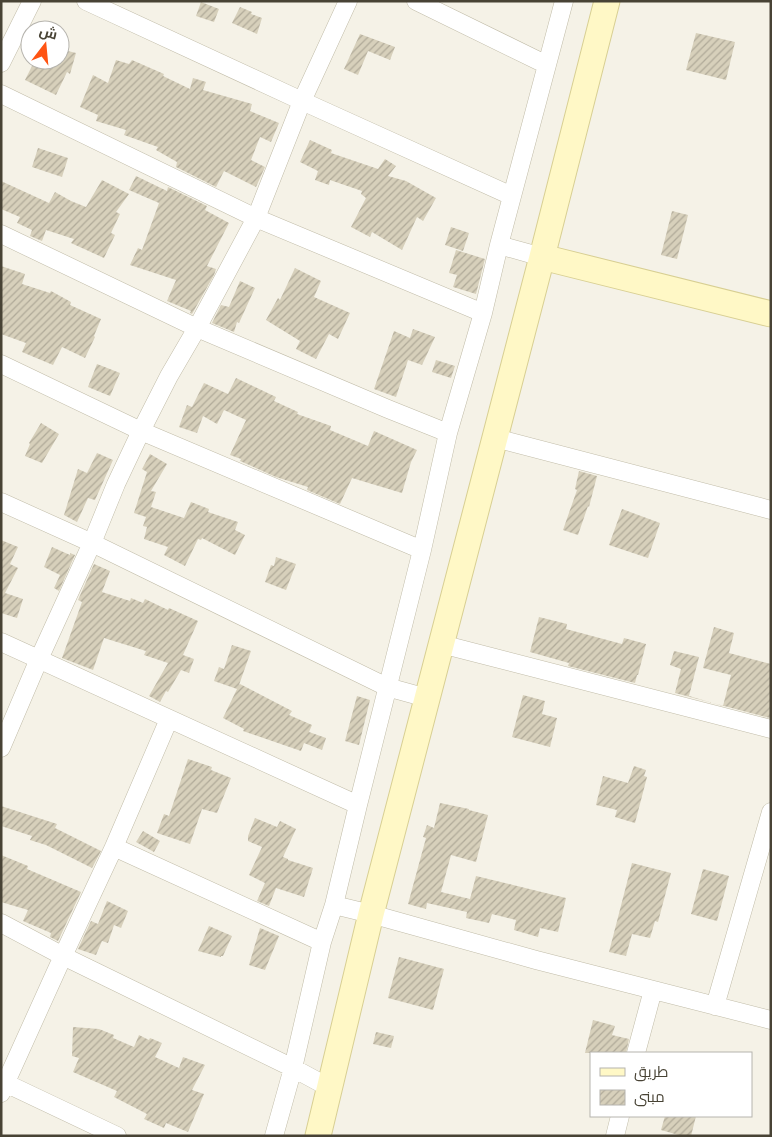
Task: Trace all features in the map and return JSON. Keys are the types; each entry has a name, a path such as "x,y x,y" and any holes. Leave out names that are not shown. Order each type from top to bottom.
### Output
{"street":[{"path":"1,64 32,1"},
{"path":"86,1 512,196"},
{"path":"1,748 141,431 256,218 302,101 348,1"},
{"path":"416,1 547,65"},
{"path":"274,1136 293,1068 322,942 334,905 422,550 448,433 483,313 564,1"},
{"path":"318,1136 371,914 607,1"},
{"path":"1,94 256,218 483,313"},
{"path":"1,234 197,328 448,433"},
{"path":"499,246 771,314"},
{"path":"1,364 141,431 422,550"},
{"path":"495,438 771,510"},
{"path":"1,502 92,543 387,687 427,698"},
{"path":"1,642 358,805"},
{"path":"441,644 771,729"},
{"path":"117,1136 3,1086 114,847 169,720"},
{"path":"715,1006 771,812"},
{"path":"114,847 322,942"},
{"path":"334,905 536,960 771,1020"},
{"path":"1,923 63,956 293,1068 330,1088"},
{"path":"636,1052 653,990"},
{"path":"615,1136 620,1117"}],"building":[{"path":"201,2 219,9 214,22 196,16"},
{"path":"240,7 262,18 257,34 232,23"},
{"path":"696,33 735,42 726,80 686,70"},
{"path":"360,34 395,47 390,60 368,51 358,75 344,69"},
{"path":"70,52 76,53 70,74 67,72 56,95 25,80 30,70 70,70"},
{"path":"116,60 129,64 132,60 164,74 163,76 190,89 193,78 206,82 203,90 252,104 250,111 279,123 271,142 260,137 251,160 265,167 256,187 224,171 216,187 176,167 177,162 156,150 158,147 124,135 126,130 96,121 98,115 80,107 93,75 108,83"},
{"path":"310,140 332,150 331,153 378,169 385,159 396,166 388,176 406,181 436,198 423,221 417,217 402,250 372,232 370,237 351,227 366,198 361,194 362,191 330,180 329,185 315,180 318,171 300,162"},
{"path":"38,148 68,158 62,177 32,167"},
{"path":"136,176 167,191 168,187 207,206 205,210 229,223 207,266 216,269 214,275 192,314 190,313 191,311 167,301 176,280 130,265 138,248 142,250 159,203 129,190"},
{"path":"102,180 129,194 116,212 120,214 111,233 115,235 104,258 71,243 74,239 46,230 42,241 30,236 32,230 17,223 20,217 1,209 1,181 49,203 55,192 86,207"},
{"path":"672,211 688,215 677,259 661,255"},
{"path":"451,227 469,233 463,251 445,245"},
{"path":"456,250 485,259 476,294 453,287 457,275 449,273"},
{"path":"1,266 25,274 22,284 50,293 51,291 71,302 70,305 101,319 85,358 62,347 53,365 22,352 26,343 1,334"},
{"path":"295,268 321,281 314,297 350,313 338,339 329,334 316,359 296,349 300,341 266,320 278,298 280,300"},
{"path":"240,281 255,288 239,323 237,322 234,332 212,323 221,305 229,307"},
{"path":"413,329 435,337 422,365 408,360 396,397 374,389 394,331 410,338"},
{"path":"436,360 455,366 451,378 432,372"},
{"path":"97,364 120,373 110,396 88,387"},
{"path":"236,378 276,397 274,401 298,412 297,414 331,426 330,430 368,446 374,431 417,450 411,462 402,493 352,478 340,504 307,490 308,487 276,477 240,461 241,459 230,455 246,420 224,410 217,424 203,416 197,433 179,427 187,405 192,407 204,383 228,394"},
{"path":"41,423 59,434 42,463 25,456 29,443"},
{"path":"97,453 113,460 95,500 88,498 77,522 64,515 78,469 87,473"},
{"path":"150,454 167,464 151,491 156,492 151,507 184,518 191,502 209,509 208,512 238,522 235,530 245,535 235,555 202,538 201,540 198,539 185,566 164,555 168,547 144,539 147,527 143,526 146,517 134,513 147,472 142,469"},
{"path":"579,471 597,476 589,507 578,535 563,530 577,490 575,489"},
{"path":"622,509 660,523 648,558 609,545"},
{"path":"1,540 18,547 10,564 18,568 5,593 23,599 17,618 1,613"},
{"path":"52,547 70,555 70,553 75,555 59,591 54,588 60,575 44,567"},
{"path":"276,557 296,564 286,590 265,582 271,565 274,566"},
{"path":"94,564 110,571 102,592 130,601 131,598 143,603 145,599 198,621 183,655 194,659 189,673 181,670 160,702 149,696 168,663 144,655 146,651 104,638 93,670 62,658 82,602 78,600"},
{"path":"539,617 567,624 566,629 622,644 624,638 646,644 635,683 568,666 569,663 530,652"},
{"path":"714,627 734,633 729,653 771,664 770,718 723,706 731,675 703,668"},
{"path":"232,645 251,651 239,685 292,711 289,715 312,725 309,732 326,738 322,750 304,743 301,751 243,731 244,729 223,718 237,689 214,681 219,667 224,669"},
{"path":"674,651 699,657 689,696 711,703 675,693 681,669 670,665"},
{"path":"523,695 545,701 542,714 557,718 550,747 512,737"},
{"path":"357,696 370,700 359,745 345,741"},
{"path":"188,759 212,767 211,770 231,778 217,813 202,809 190,844 157,833 164,814 169,816"},
{"path":"634,766 646,770 644,776 647,777 635,823 615,817 617,810 596,805 603,776 628,783"},
{"path":"440,803 488,815 476,862 451,855 441,892 470,899 476,876 566,898 558,932 540,928 538,937 514,930 516,920 492,914 489,923 466,918 467,912 427,903 426,909 408,904 426,838 423,837 427,825 434,828"},
{"path":"1,806 57,824 55,828 101,851 92,868 46,845 30,840 32,836 1,826"},
{"path":"255,818 277,827 280,821 296,829 283,857 313,868 304,897 276,888 269,906 257,901 265,883 249,875 262,847 248,841"},
{"path":"143,831 160,841 154,852 136,842"},
{"path":"1,855 28,866 27,869 81,892 58,941 50,937 51,933 23,921 28,910 1,902"},
{"path":"632,863 671,873 658,922 655,921 650,938 632,934 626,956 609,952"},
{"path":"703,869 729,876 717,921 691,914"},
{"path":"107,901 128,911 121,928 114,925 108,943 102,941 96,955 78,949 91,921 98,924"},
{"path":"209,926 232,936 221,957 198,951"},
{"path":"260,928 279,936 265,970 249,965"},
{"path":"399,957 444,969 433,1010 388,998"},
{"path":"593,1020 615,1026 612,1035 629,1039 626,1052 585,1053"},
{"path":"73,1027 99,1029 114,1035 113,1038 134,1047 139,1035 149,1040 150,1038 162,1043 155,1057 179,1068 183,1057 205,1065 192,1090 204,1094 188,1132 166,1123 164,1128 144,1119 147,1114 114,1097 117,1091 73,1072 79,1058 72,1056"},
{"path":"376,1032 394,1036 391,1048 373,1044"},
{"path":"665,1117 696,1117 691,1136 682,1136 661,1130"}]}
